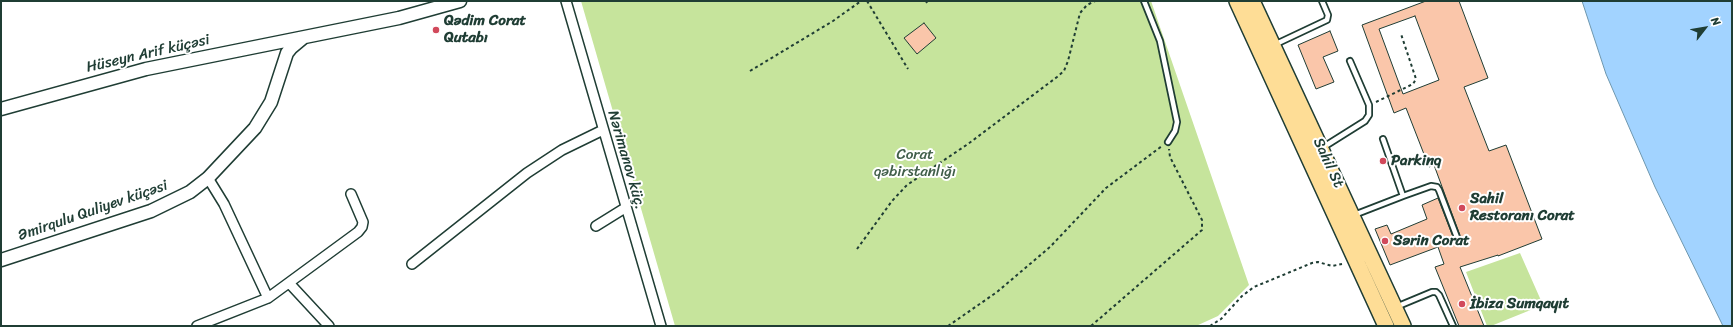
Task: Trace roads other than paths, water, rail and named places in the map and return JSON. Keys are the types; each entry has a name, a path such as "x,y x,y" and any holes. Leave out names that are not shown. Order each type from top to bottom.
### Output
{"main road":[{"name":"Sahil St","path":"1237,1 1386,326"},
{"name":"Sahil St","path":"1252,1 1403,326"}],"street":[{"name":"Hüseyn Arif küçəsi","path":"1,109 146,68 399,18 460,1"},
{"name":"Nərimanov küç.","path":"566,1 625,208 660,323"},
{"name":"Əmirqulu Quliyev küçəsi","path":"1,260 151,211 179,198 208,178 256,128 271,102 291,48 304,37"},
{"path":"263,45 277,49 281,54 284,65"},
{"path":"412,264 527,173 562,150 603,130"},
{"path":"208,178 224,204 268,298"},
{"path":"197,326 268,298 290,284 362,227 363,222 351,194"},
{"path":"596,226 625,208"},
{"path":"290,284 325,325"},
{"path":"651,326 660,323"}],"lane":[{"path":"1144,1 1160,41 1177,122 1175,131 1168,142"},
{"path":"1273,46 1327,20 1328,15 1322,1"},
{"path":"1321,149 1365,122 1369,115 1369,105 1350,61"},
{"path":"1383,140 1403,196"},
{"path":"1352,216 1431,186 1437,187 1458,240"},
{"path":"1394,308 1432,292 1436,292 1439,295 1453,326"}],"water":[{"path":"1582,1 1732,1 1732,326 1723,326 1655,187 1606,74"}],"place":[{"name":"Qədim Corat Qutabı","path":"436,30"},
{"name":"Parkinq","path":"1383,161"},
{"name":"Sahil Restoranı Corat","path":"1462,208"},
{"name":"Sərin Corat","path":"1385,241"},
{"name":"İbiza Sumqayıt","path":"1462,304"}],"park label":[{"name":"Corat qəbirstanlığı","path":"915,164"}]}
